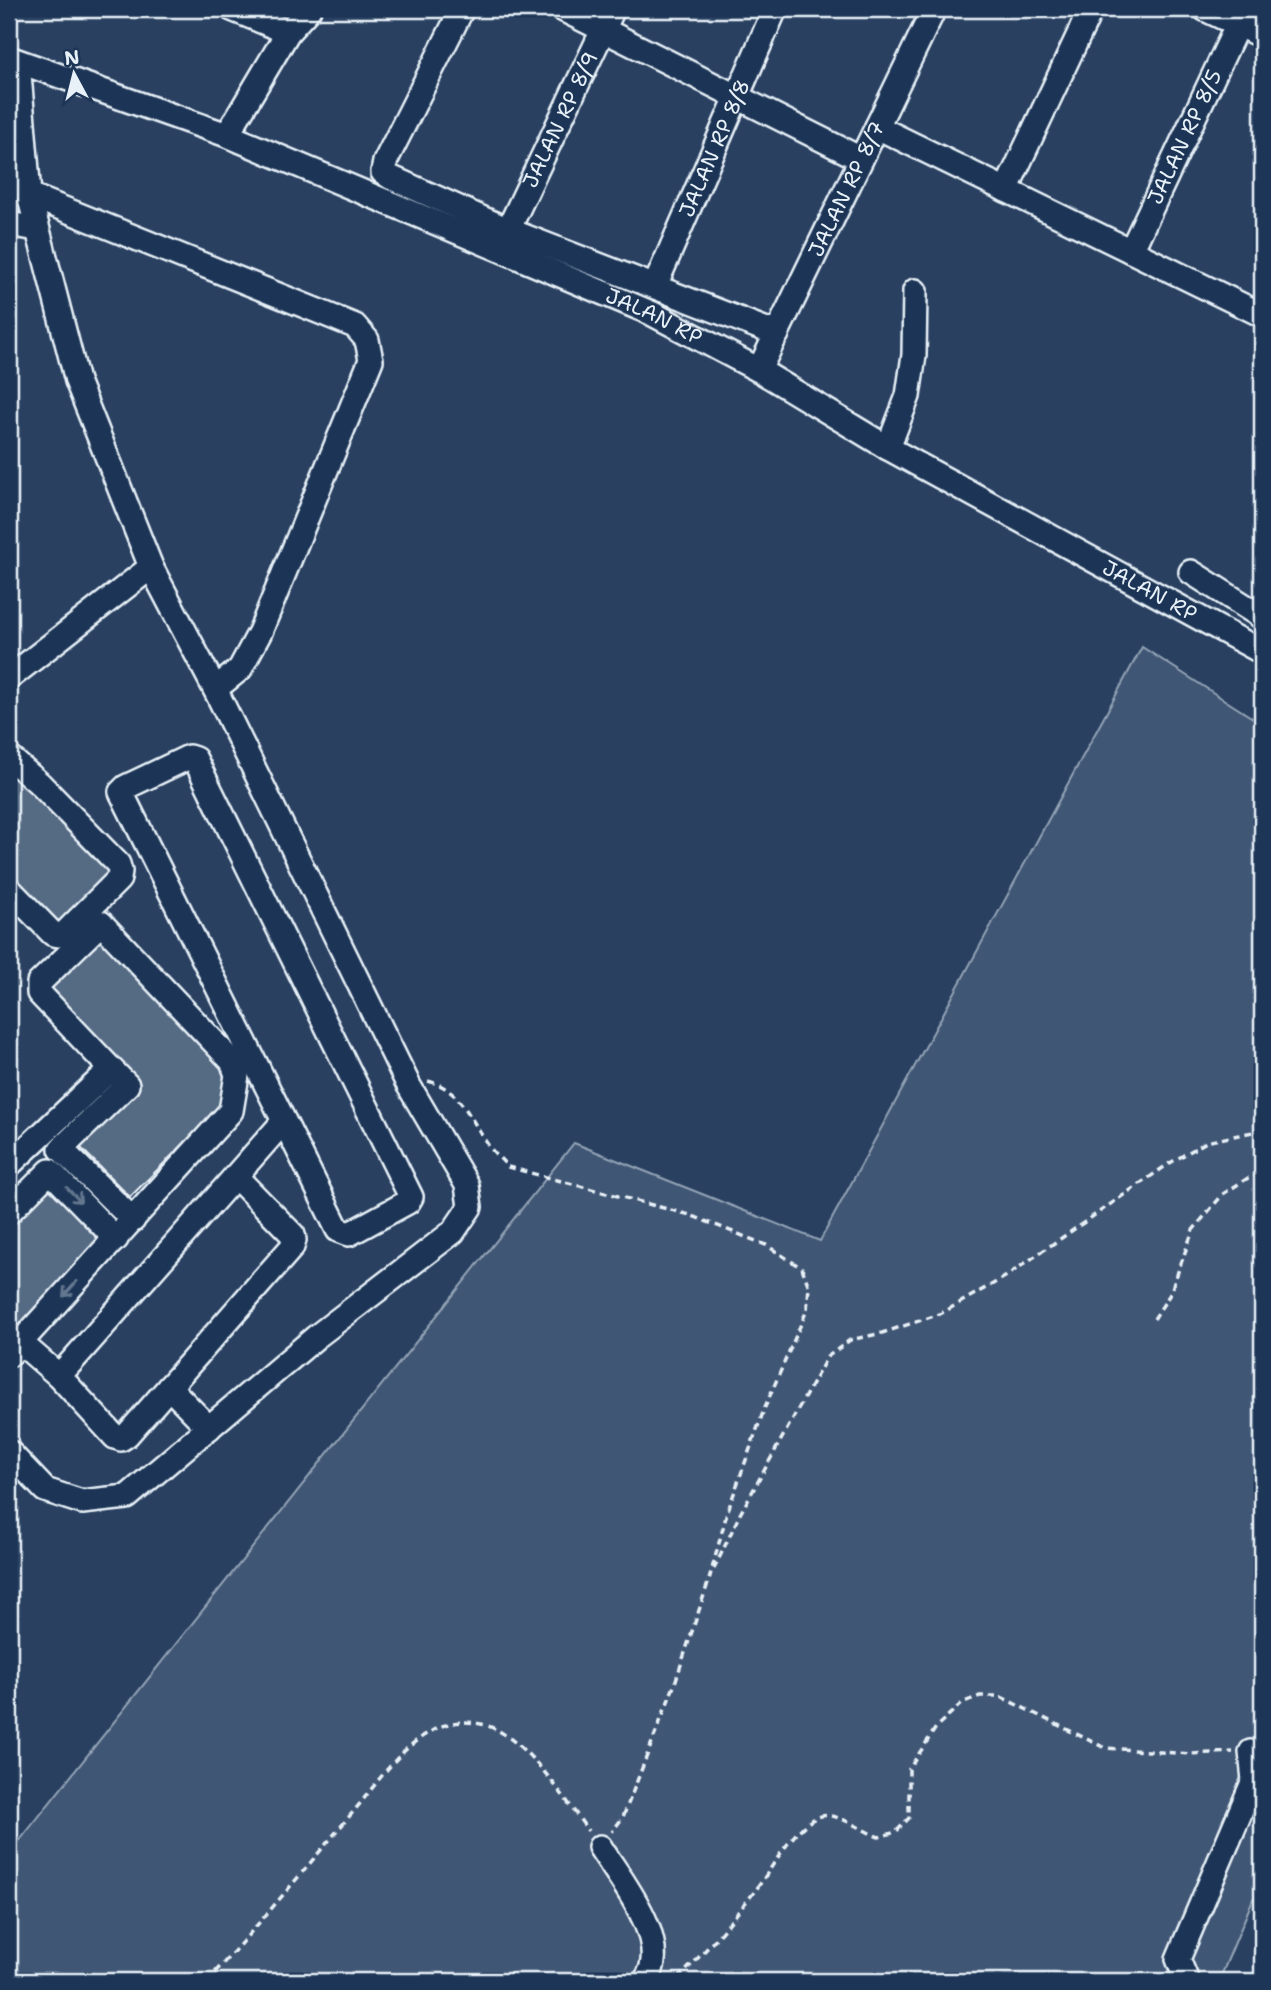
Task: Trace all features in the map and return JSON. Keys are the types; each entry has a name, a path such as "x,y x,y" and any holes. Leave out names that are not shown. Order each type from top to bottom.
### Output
{"street":[{"path":"232,9 288,32"},
{"path":"227,135 288,32 310,9"},
{"path":"462,9 385,162 383,172 508,230 778,334"},
{"path":"562,9 860,159"},
{"name":"JALAN RP 8/9","path":"508,230 613,9"},
{"name":"JALAN RP 8/8","path":"655,286 775,9"},
{"name":"JALAN RP 8/7","path":"759,370 934,9"},
{"path":"1006,190 1091,9"},
{"path":"1205,9 1262,36"},
{"name":"JALAN RP 8/5","path":"1131,251 1238,24"},
{"path":"9,1452 45,1490 82,1502 127,1497 316,1337 453,1232 470,1207 467,1185 409,1086 215,689 151,567 77,381 29,195 13,60"},
{"name":"JALAN RP","path":"13,60 227,135 651,313 759,370 888,448 1259,641"},
{"path":"877,127 1131,251 1260,308"},
{"path":"29,195 355,326 367,340 371,360 260,632 240,668 215,689"},
{"path":"9,224 37,229"},
{"path":"888,448 908,396 914,355 915,291"},
{"path":"9,678 151,567"},
{"path":"1191,572 1262,617"},
{"path":"9,757 40,784 118,864 120,871 119,879 66,932 59,935 53,934 9,889"},
{"path":"190,757 195,759 411,1197 408,1202 349,1234 338,1230 284,1121 121,792 126,787 190,757"},
{"path":"133,1220 61,1149 127,1085 37,988 101,923 232,1061 237,1075 230,1111 133,1220 116,1239 15,1349 58,1377 115,1437 121,1439 292,1247 293,1235 236,1177"},
{"path":"9,1165 111,1069"},
{"path":"58,1377 284,1121"},
{"path":"9,1212 50,1171 116,1239"},
{"path":"169,1387 209,1427"},
{"path":"1187,1981 1178,1959 1254,1780 1251,1752"},
{"path":"600,1847 640,1909 653,1941 648,1977"}],"path":[{"path":"207,1981 358,1807 399,1755 430,1731 456,1721 484,1724 506,1737 530,1757 554,1781 600,1847 624,1817 674,1686 709,1580 727,1513 765,1407 807,1310 809,1287 802,1268 766,1245 690,1215 508,1167 492,1150 463,1105 447,1088 430,1081 409,1086"},
{"path":"709,1580 740,1514 827,1357 850,1340 882,1333 940,1314 1005,1277 1170,1163 1206,1142 1262,1130"},
{"path":"1154,1320 1170,1294 1193,1230 1223,1194 1248,1178 1262,1174"},
{"path":"648,1977 676,1980 694,1964 756,1889 799,1831 818,1817 833,1816 878,1837 896,1832 908,1818 909,1769 937,1726 962,1703 981,1696 999,1696 1105,1748 1191,1754 1251,1752"}],"shaded area":[{"path":"1142,647 1262,724 1262,1892 1253,1899 1219,1981 9,1981 9,1854 574,1143 820,1241"}],"building":[{"path":"9,776 25,777 112,870 57,926 9,879"},
{"path":"101,929 233,1074 226,1102 130,1197 77,1144 136,1082 100,1040 45,986"},
{"path":"53,1184 109,1237 9,1342 9,1227"}]}
